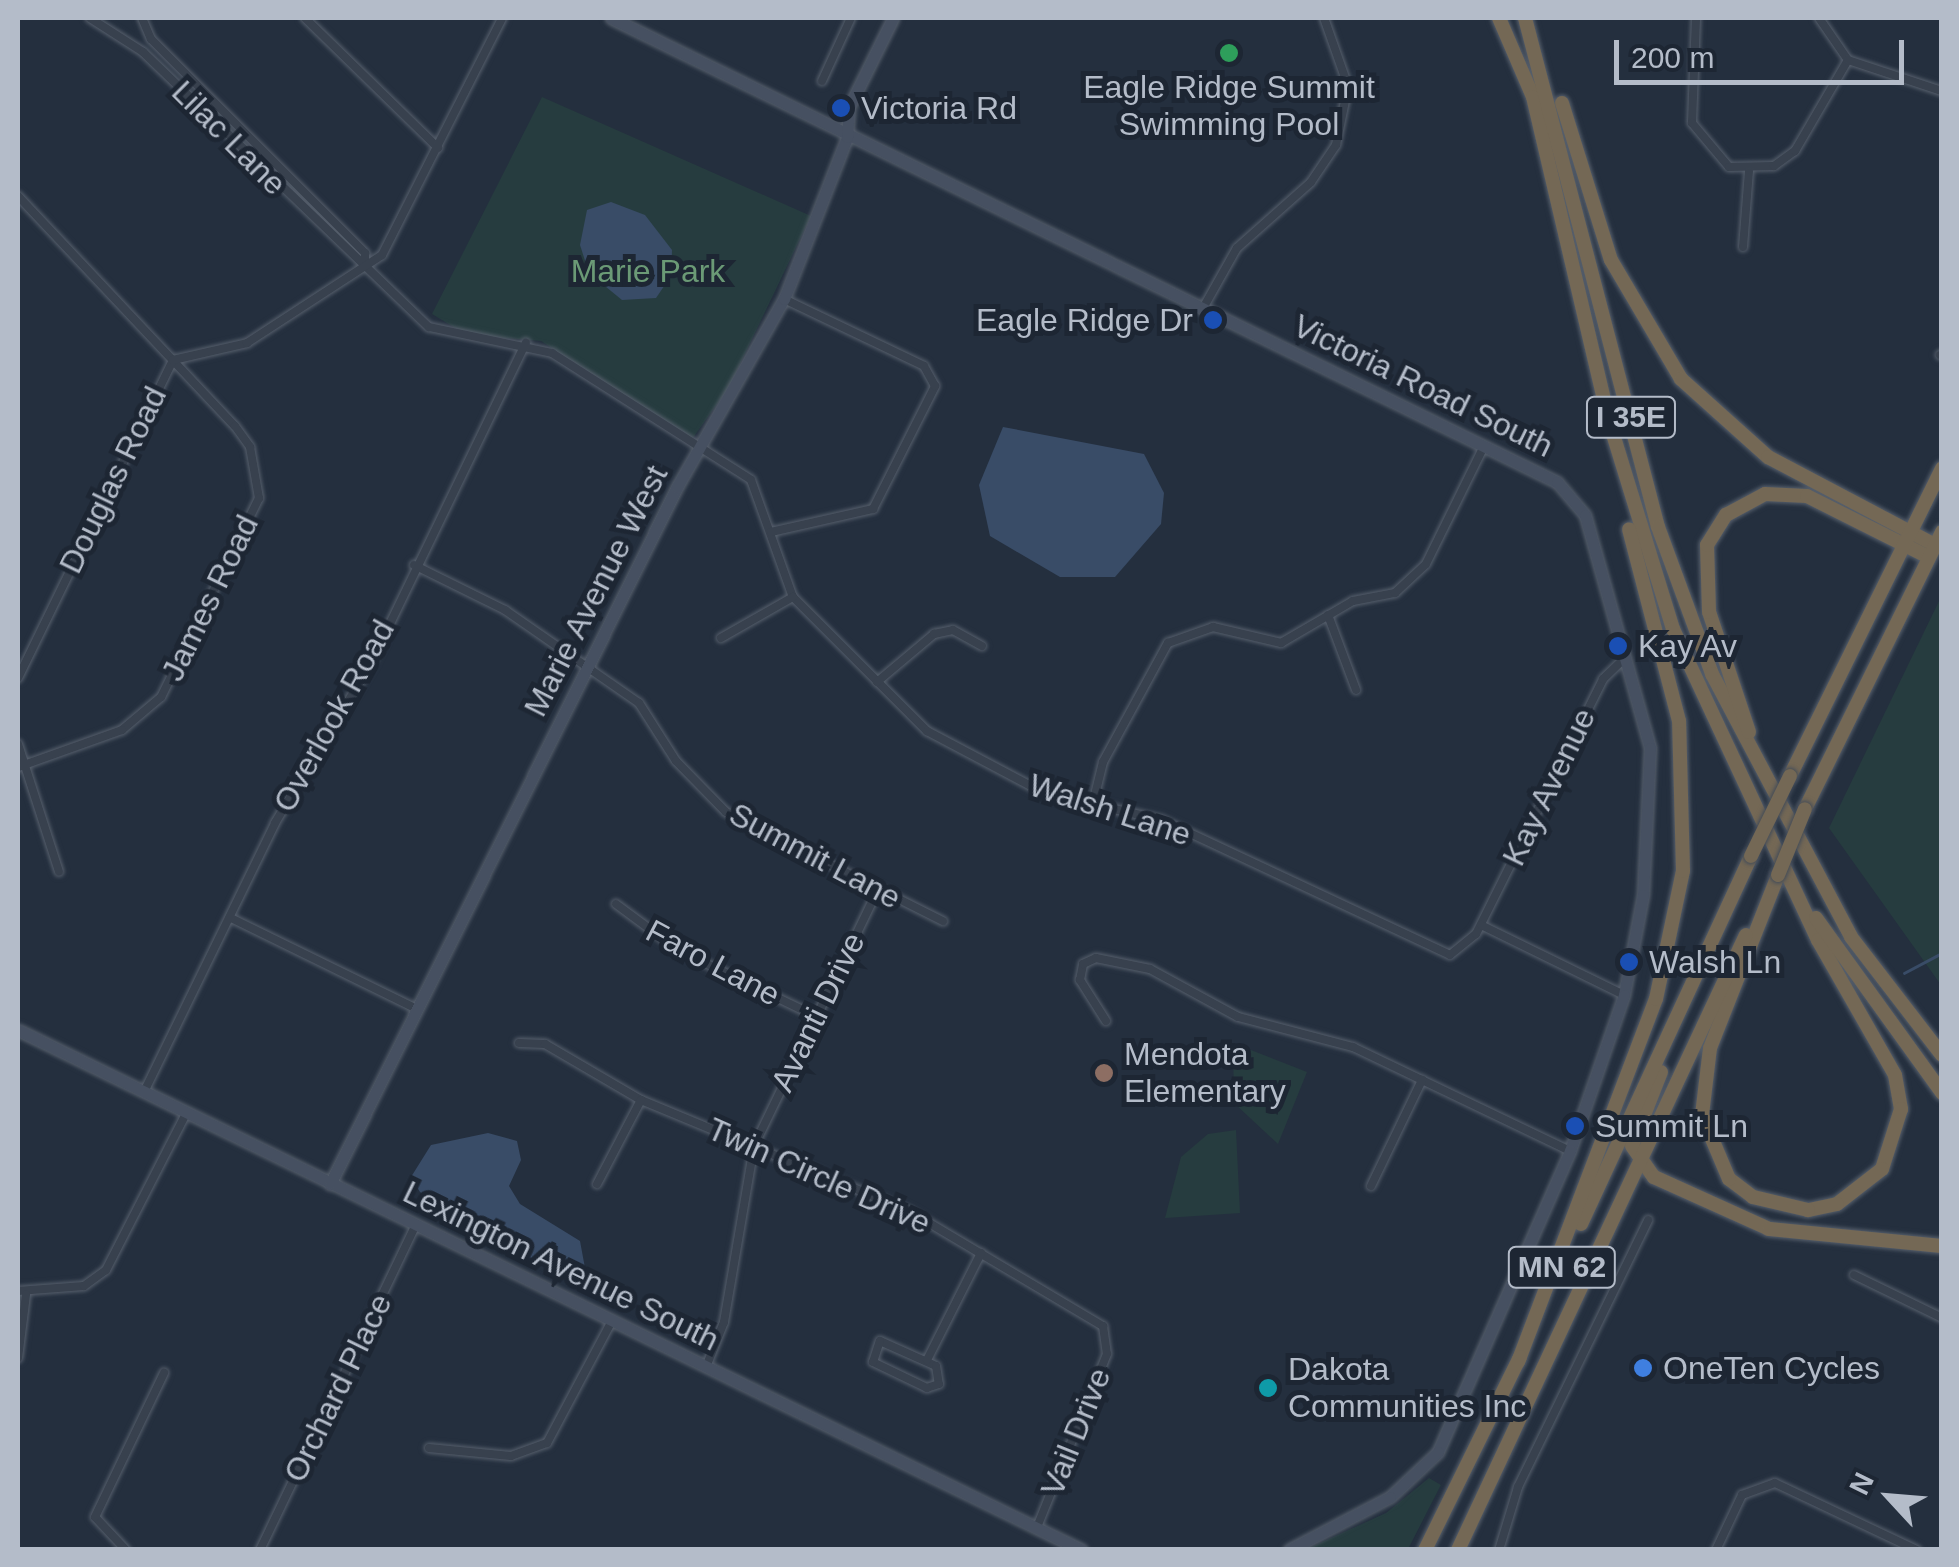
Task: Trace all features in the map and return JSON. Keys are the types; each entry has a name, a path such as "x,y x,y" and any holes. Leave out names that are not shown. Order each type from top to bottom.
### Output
{"highway":[{"name":"I 35E","path":"1500,18 1533,97 1609,421 1673,629 1802,896 1942,1094"},
{"name":"I 35E","path":"1526,18 1542,56 1658,527 1712,674 1776,802 1852,938 1942,1055"},
{"path":"1542,56 1611,260 1680,379 1768,457 1907,539"},
{"path":"1518,1362 1656,999 1684,872 1679,722 1609,421"},
{"name":"MN 62","path":"1425,1550 1518,1362 1751,856 1942,468"},
{"path":"1776,802 1709,612 1713,532 1744,501 1786,492 1907,539 1935,545 1777,872 1710,1048 1702,1115 1729,1179 1753,1197 1808,1210 1837,1204 1882,1169 1902,1109 1895,1075 1802,896"},
{"name":"MN 62","path":"1458,1550 1777,872"},
{"path":"1693,982 1634,1136 1641,1166 1770,1230 1942,1246"}],"street":[{"name":"Lilac Lane","path":"90,18 143,52 366,266 454,339 526,342 700,451"},
{"name":"Lilac Lane","path":"142,18 152,39 365,253 366,266"},
{"path":"305,18 438,148"},
{"name":"Douglas Road","path":"18,678 173,360 247,343 366,266 399,232 502,18"},
{"name":"Victoria Road South","path":"611,18 847,138 1484,446 1578,502 1628,656 1650,748 1643,895 1624,995 1570,1151 1438,1452 1390,1497 1289,1550"},
{"path":"822,82 852,18"},
{"name":"Marie Avenue West","path":"330,1184 585,669 784,299 847,138 850,107 893,18"},
{"path":"1202,310 1237,248 1311,182 1336,145 1348,86 1324,18"},
{"path":"1696,18 1692,123 1712,157 1750,171 1794,151 1848,60"},
{"path":"1819,18 1848,60 1942,91"},
{"path":"1743,247 1750,171"},
{"name":"James Road","path":"18,196 250,447 259,498 176,674 144,715 21,766"},
{"path":"771,532 873,508 935,386 924,366 784,299"},
{"name":"Overlook Road","path":"144,1092 526,342"},
{"path":"1093,803 1102,762 1168,643 1213,628 1281,643 1328,615 1416,577 1484,446"},
{"name":"Walsh Lane","path":"700,451 751,480 793,597 947,746 1044,793 1162,820 1439,954 1461,952 1481,924"},
{"name":"Summit Lane","path":"414,565 506,610 639,704 676,761 726,812 943,921"},
{"path":"720,638 793,597"},
{"path":"1328,615 1356,690"},
{"path":"877,682 934,634 954,630 982,646"},
{"name":"Kay Avenue","path":"1481,924 1603,679 1628,656"},
{"path":"18,744 21,766 58,872"},
{"name":"Avanti Drive","path":"706,1367 724,1322 754,1146 878,890"},
{"name":"Faro Lane","path":"616,904 678,950 814,1016"},
{"path":"233,918 416,1009"},
{"path":"1481,924 1624,995"},
{"path":"1106,1021 1080,980 1082,964 1096,958 1150,969 1238,1017 1353,1047 1570,1151"},
{"name":"Lexington Avenue South","path":"18,1030 1082,1550"},
{"name":"Twin Circle Drive","path":"518,1043 545,1044 641,1100 909,1211 1109,1335"},
{"path":"1371,1186 1422,1080"},
{"path":"597,1184 641,1100"},
{"path":"18,1358 22,1293 68,1288 106,1270 186,1114"},
{"path":"1499,1550 1504,1530 1648,1220"},
{"name":"Orchard Place","path":"260,1550 415,1226"},
{"path":"927,1360 981,1253"},
{"path":"1854,1275 1942,1318"},
{"path":"429,1448 511,1456 547,1443 612,1321"},
{"name":"Vail Drive","path":"1037,1527 1109,1335"},
{"path":"888,1341 927,1360 943,1378 927,1388 869,1352 888,1341"},
{"path":"126,1550 95,1517 164,1373"},
{"path":"1716,1550 1742,1495 1759,1484 1775,1483 1917,1550"}],"green space":[{"name":"Marie Park","path":"542,97 811,216 728,389 692,439 541,341 467,335 432,314"},
{"path":"1941,597 1941,985 1829,828"},
{"path":"1233,1043 1307,1072 1278,1144 1234,1103"},
{"path":"1236,1130 1240,1213 1165,1218 1181,1157 1208,1134"},
{"path":"1429,1478 1441,1485 1408,1549 1307,1549 1386,1513"}],"water":[{"path":"611,202 645,215 672,250 671,276 656,298 622,300 589,273 580,245 587,210"},
{"path":"1003,427 1144,454 1164,493 1161,524 1115,577 1060,577 990,536 979,485"},
{"path":"488,1133 517,1141 521,1160 509,1186 520,1204 580,1241 585,1268 516,1255 420,1192 411,1177 431,1145"}],"waterway":[{"path":"1904,973 1942,953"}],"place":[{"name":"Eagle Ridge Summit Swimming Pool","path":"1229,53"},
{"name":"Victoria Rd","path":"841,108"},
{"name":"Eagle Ridge Dr","path":"1213,320"},
{"name":"Kay Av","path":"1618,646"},
{"name":"Walsh Ln","path":"1629,962"},
{"name":"Mendota Elementary","path":"1104,1073"},
{"name":"Summit Ln","path":"1575,1126"},
{"name":"OneTen Cycles","path":"1643,1368"},
{"name":"Dakota Communities Inc","path":"1268,1388"}]}
